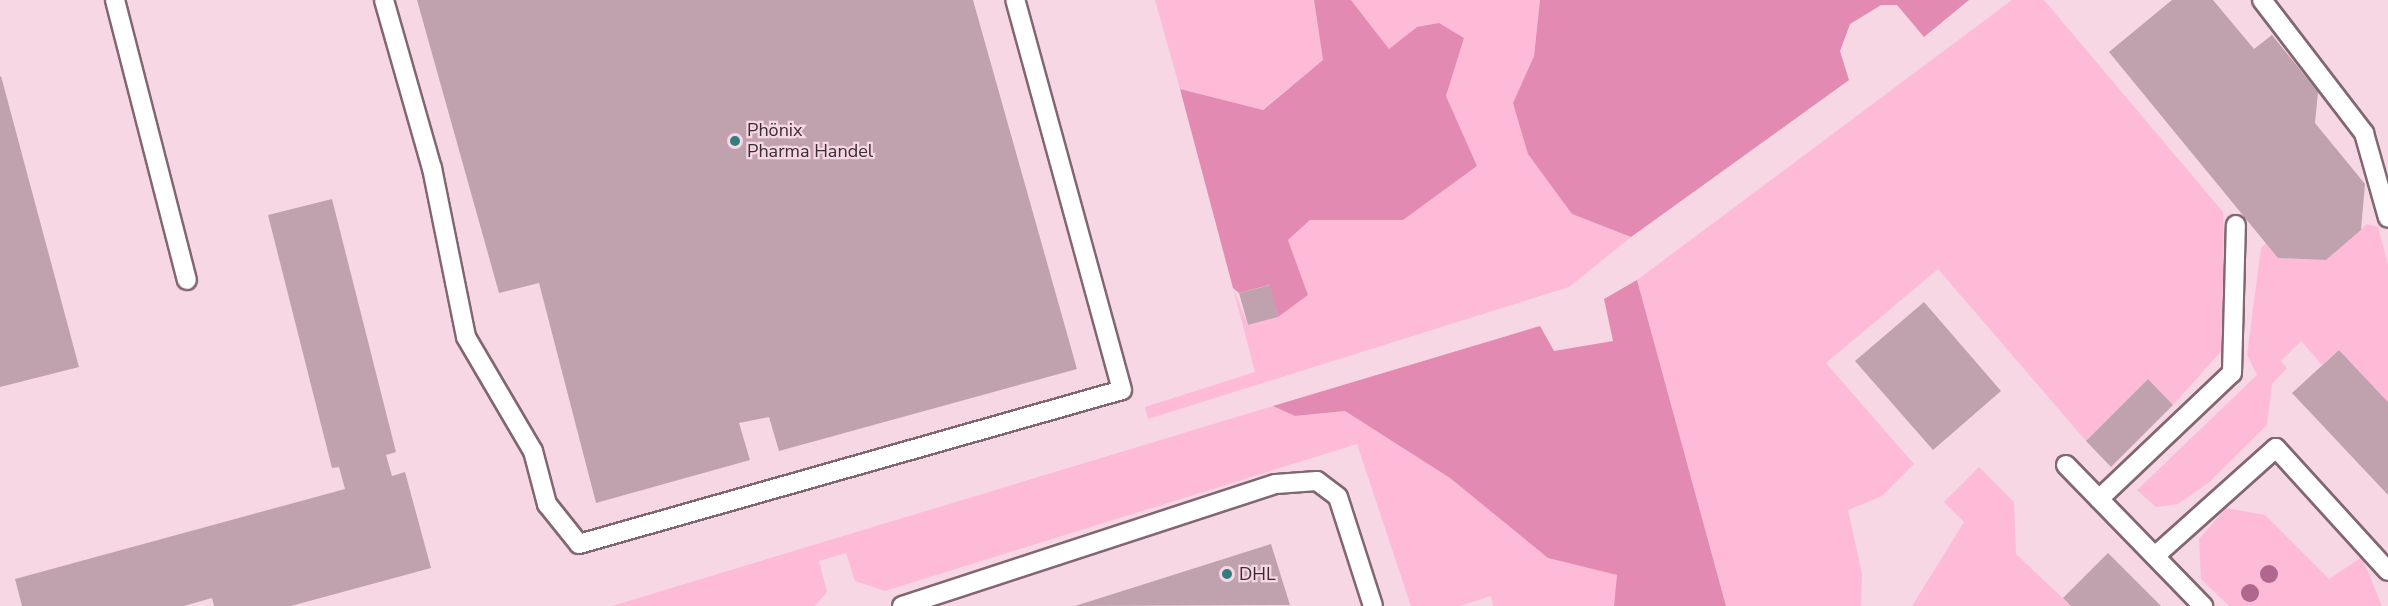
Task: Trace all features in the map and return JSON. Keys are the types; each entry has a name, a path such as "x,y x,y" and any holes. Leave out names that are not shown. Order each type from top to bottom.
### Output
{"lane":[{"path":"115,0 187,280"},
{"path":"384,0 432,168 466,337 533,451 547,504 579,544 1122,390 1015,0"},
{"path":"2262,0 2379,151 2388,218"},
{"path":"2099,499 2232,373 2236,225"},
{"path":"2155,556 2276,448 2388,571"},
{"path":"2066,465 2202,606"},
{"path":"902,606 1276,484 1317,481 1338,497 1373,606"}],"shaded area":[{"path":"1155,0 1314,0 1323,60 1262,110 1180,89"},
{"path":"1314,0 1351,0 1389,49 1417,27 1439,23 1464,38 1446,96 1477,166 1403,220 1310,220 1288,240 1308,295 1278,317 1269,285 1239,293 1233,288 1180,89 1263,110 1323,60"},
{"path":"1351,0 1540,0 1534,56 1515,100 1572,214 1631,237 1569,287 1148,419 1145,407 1255,372 1233,288 1248,325 1278,317 1308,295 1288,240 1310,220 1403,220 1477,166 1446,96 1464,37 1417,27 1389,49"},
{"path":"1540,0 1969,0 1924,37 1897,5 1881,5 1850,24 1840,51 1849,80 1631,237 1572,214 1528,154 1513,103 1534,56"},
{"path":"2012,0 2044,0 2223,212 2226,346 2173,405 2148,379 2086,441 1938,269 1826,363 1914,464 1882,496 1848,510 1862,574 1861,606 1726,606 1637,280"},
{"path":"2367,224 2378,227 2388,265 2388,402 2339,350 2322,365 2301,341 2281,361 2287,368 2272,384 2267,425 2207,484 2178,504 2156,507 2137,490 2257,375 2247,355 2261,248 2267,242 2278,258 2326,260"},
{"path":"1637,280 1726,606 1614,606 1617,575 1548,558 1450,478 1345,411 1295,416 1273,406 1540,326 1554,351 1613,341 1604,299"},
{"path":"1273,406 1295,416 1345,411 1450,478 1548,558 1618,575 1614,606 1493,606 1491,596 1460,606 1411,606 1357,444 885,591 855,581 846,553 819,561 827,592 815,606 612,606"},
{"path":"1979,467 2014,502 2016,554 2071,606 1912,606 1964,522 1944,502"},
{"path":"2226,508 2265,515 2329,579 2362,557 2382,606 2229,606 2201,579 2199,539"}],"building":[{"name":"Phönix Pharma Handel","path":"417,0 973,0 1077,369 779,451 769,417 739,423 750,460 596,503 539,283 499,293"},
{"path":"2172,0 2213,0 2254,49 2272,35 2318,92 2315,123 2365,184 2361,230 2326,260 2278,258 2109,52"},
{"path":"0,77 79,367 0,387"},
{"path":"332,199 396,452 386,455 392,476 405,472 431,568 291,606 214,606 212,598 184,606 22,606 15,579 345,489 339,467 332,468 268,215"},
{"path":"1270,285 1278,317 1248,325 1239,293"},
{"path":"1924,302 2001,391 1933,450 1855,361"},
{"path":"2339,350 2388,402 2388,495 2292,393"},
{"path":"2148,379 2173,405 2111,467 2086,441"},
{"name":"DHL","path":"1271,544 1290,605 1075,606"},
{"path":"2108,553 2161,606 2071,606 2063,598"}],"place":[{"name":"Phönix Pharma Handel","path":"735,141"},
{"name":"DHL","path":"1227,574"}]}
